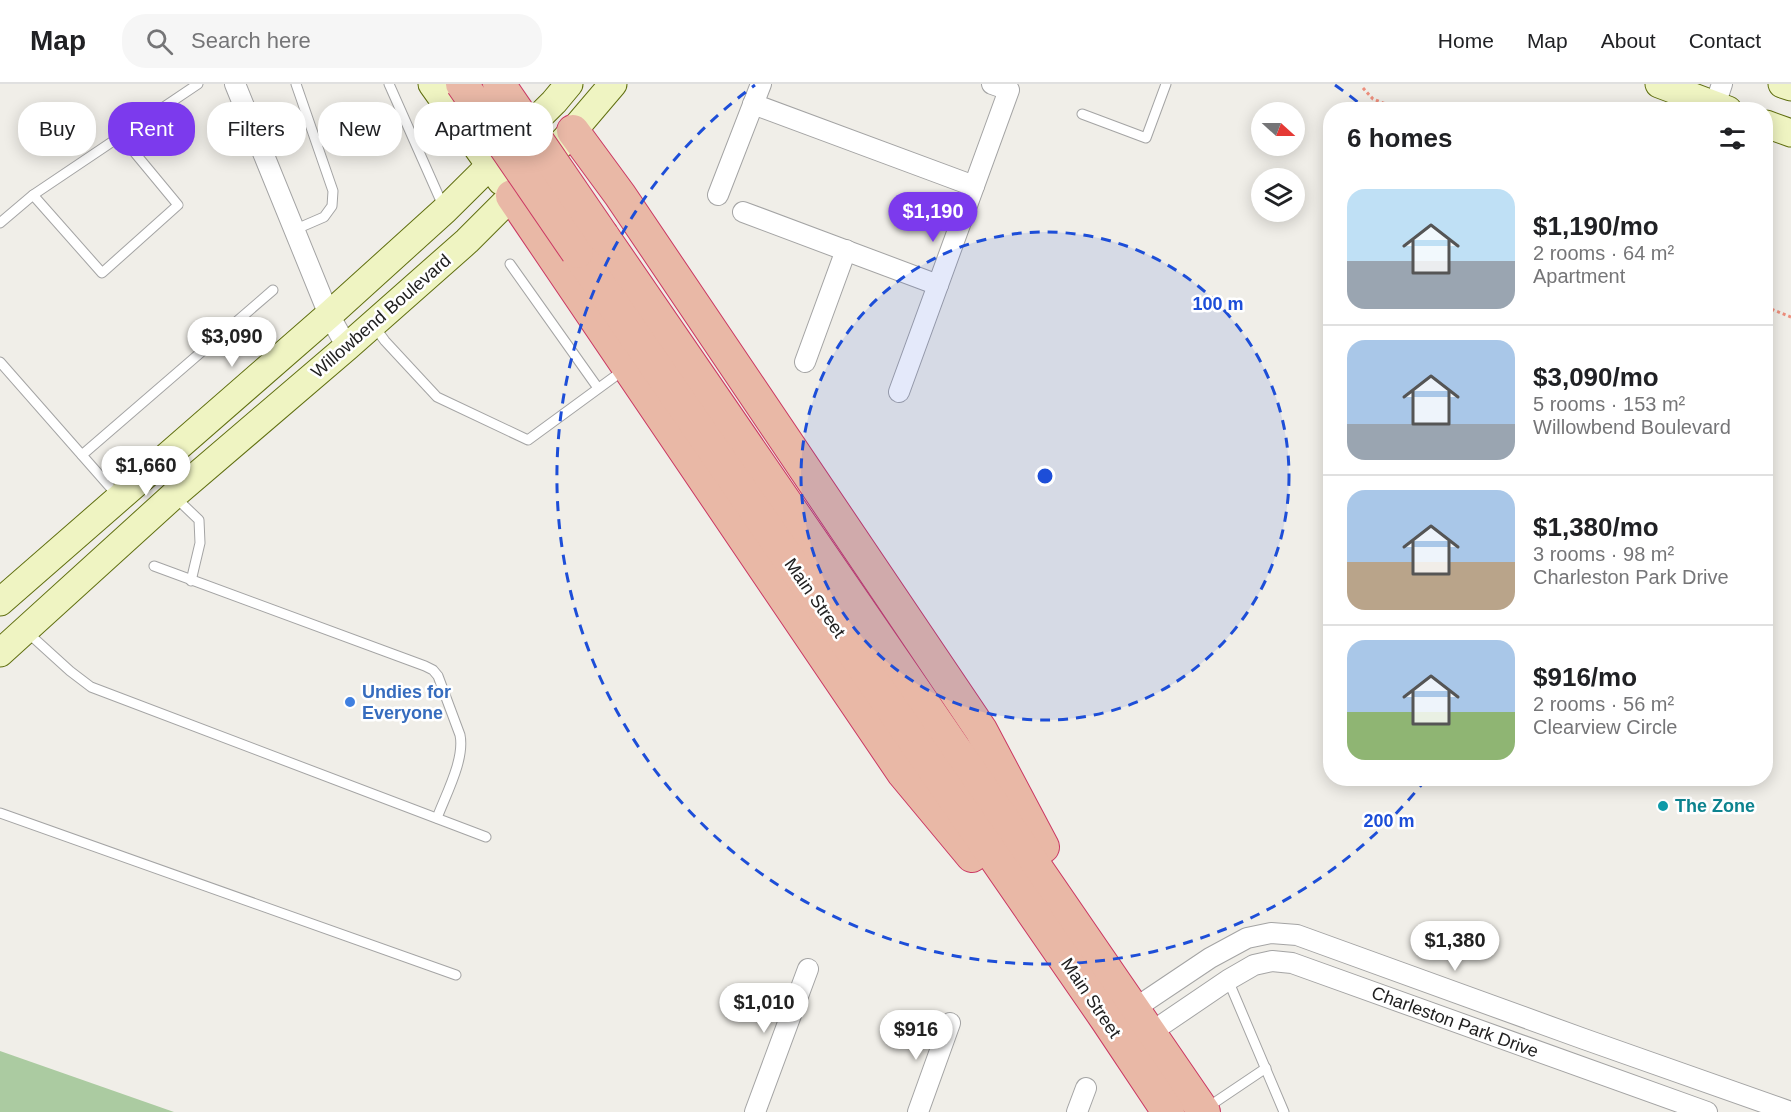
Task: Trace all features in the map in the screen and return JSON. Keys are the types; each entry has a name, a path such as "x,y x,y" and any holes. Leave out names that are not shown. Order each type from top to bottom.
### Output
{"highway":[{"name":"Main Street","path":"499,84 576,247 1130,1020 1204,1111"},
{"name":"Main Street","path":"446,89 576,247 1111,977 1168,1112"},
{"path":"573,131 620,195 981,730 1111,977"},
{"path":"620,195 601,189 585,191 554,229 576,247 627,367 903,773 1130,1020"},
{"path":"512,196 576,247"}],"main road":[{"path":"446,89 464,108 482,106 505,84"},
{"name":"Willowbend Boulevard","path":"0,653 174,495 467,241 573,131 613,84"},
{"path":"1659,84 1722,99"},
{"path":"1782,84 1791,87"},
{"path":"446,89 490,166 512,196"},
{"name":"Willowbend Boulevard","path":"1,600 329,315 445,210 490,166 555,90"},
{"path":"555,90 573,131"},
{"path":"1773,127 1791,133"},
{"path":"151,469 174,495"},
{"path":"1,600 25,630"}],"street":[{"path":"234,84 329,315 347,347"},
{"path":"718,195 761,84"},
{"path":"899,392 1009,90 993,84"},
{"path":"753,104 974,186"},
{"path":"743,212 938,285"},
{"path":"805,362 846,250"},
{"name":"Charleston Park Drive","path":"1130,1020 1210,958 1246,938 1271,933 1297,935 1791,1112"},
{"path":"1335,978 1345,952"},
{"name":"Charleston Park Drive","path":"1130,1020 1228,980 1254,965 1272,961 1293,963 1707,1112"},
{"path":"755,1112 808,969"},
{"path":"918,1112 950,1023"},
{"path":"1574,1065 1584,1039"},
{"path":"1077,1112 1086,1088"}],"lane":[{"path":"170,102 198,84"},
{"path":"294,230 324,217 332,206 333,191 296,84"},
{"path":"389,84 445,210"},
{"path":"1082,114 1146,138 1166,84"},
{"path":"0,223 33,195 108,143"},
{"path":"33,195 102,273 178,205 137,156"},
{"path":"510,264 598,388"},
{"path":"82,455 273,290"},
{"path":"373,324 385,342 437,397 528,441 627,367"},
{"path":"0,362 119,497"},
{"path":"174,495 199,520 200,543 191,581"},
{"path":"154,566 433,670 438,676 462,745 437,818"},
{"path":"25,630 69,671 91,687 486,837"},
{"path":"0,813 456,975"},
{"path":"1228,980 1284,1112"},
{"path":"1204,1111 1266,1068"}],"path":[{"path":"1363,88 1373,99 1381,102"},
{"path":"1773,311 1791,317"}],"green space":[{"path":"0,1051 174,1112 0,1112"}],"place":[{"name":"Undies for Everyone","path":"350,702"},
{"name":"The Zone","path":"1663,806"}]}
